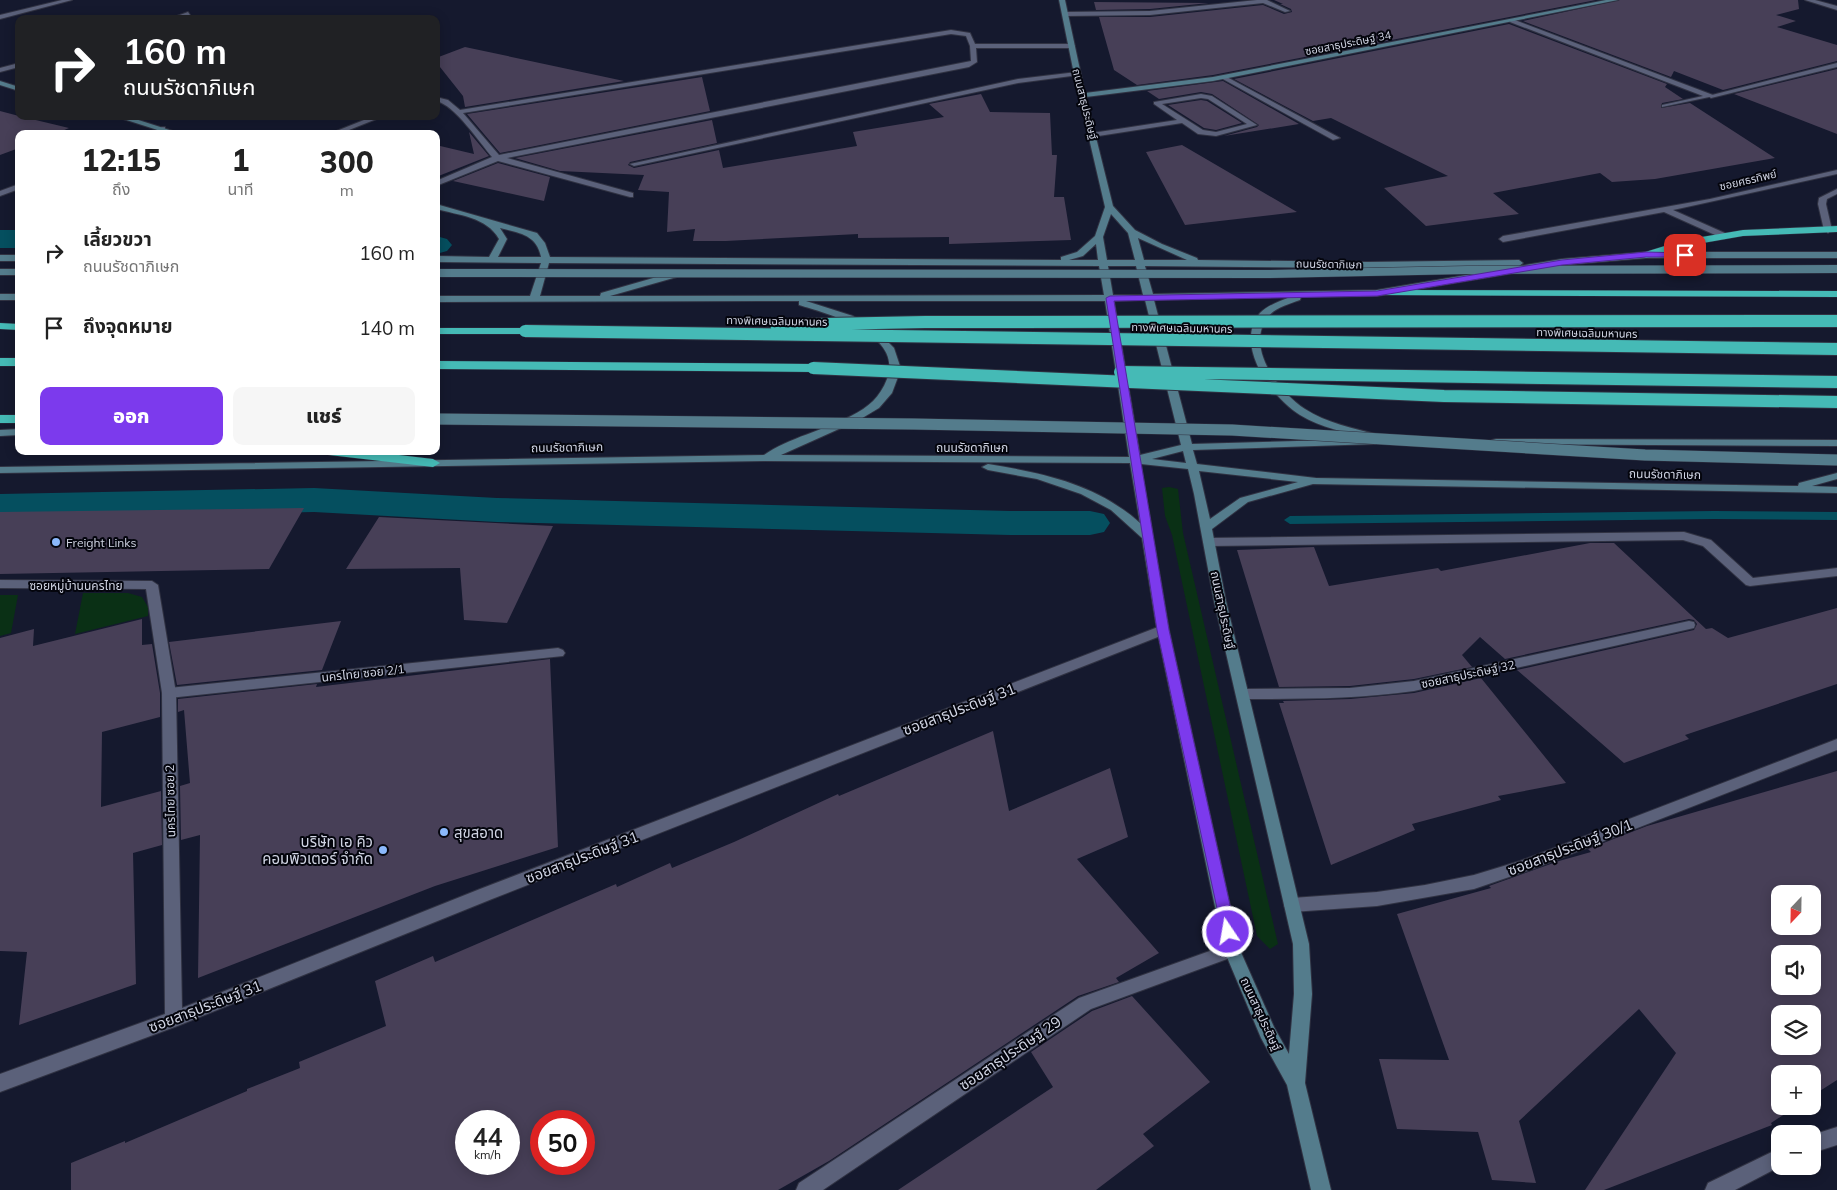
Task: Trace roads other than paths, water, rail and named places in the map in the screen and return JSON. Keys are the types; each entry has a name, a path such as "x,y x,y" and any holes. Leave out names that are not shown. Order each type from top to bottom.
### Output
{"highway":[{"path":"1646,255 1684,243 1743,233 1833,230"},
{"path":"1377,293 1837,294"},
{"path":"525,331 925,322 1837,321"},
{"path":"0,326 15,327"},
{"name":"ทางพิเศษเฉลิมมหานคร","path":"440,330 1411,345 1837,349"},
{"path":"0,362 15,362"},
{"path":"440,365 813,368 1837,382"},
{"path":"813,368 1444,396 1837,402"},
{"path":"0,419 15,419"},
{"path":"364,455 433,463"}],"main road":[{"name":"ถนนสาธุประดิษฐ์","path":"1062,0 1077,74 1110,207 1132,232 1193,467 1207,527 1220,601 1301,944 1303,994 1296,1083"},
{"name":"ซอยสาธุประดิษฐ์ 34","path":"1083,95 1223,77 1615,0"},
{"path":"0,84 15,88"},
{"path":"131,120 165,130"},
{"path":"440,207 534,235 541,242 547,259 534,299"},
{"path":"1049,263 1080,254 1099,236 1110,207"},
{"path":"487,220 498,230 503,240 492,259"},
{"path":"1132,232 1159,246 1201,263"},
{"name":"ถนนสาธุประดิษฐ์","path":"1099,236 1163,630 1232,950 1267,1032 1296,1083 1321,1190"},
{"name":"ถนนรัชดาภิเษก","path":"440,259 1367,265 1562,262 1646,255 1837,255"},
{"path":"0,258 15,258"},
{"path":"588,299 722,262"},
{"name":"ถนนรัชดาภิเษก","path":"440,299 1110,298 1377,293 1562,262"},
{"name":"ถนนรัชดาภิเษก","path":"440,273 1268,274 1476,270 1837,269"},
{"path":"0,272 15,272"},
{"path":"1307,294 1275,306 1264,315 1257,325 1255,343 1270,382 1290,403 1303,413 1391,442"},
{"path":"0,297 15,297"},
{"path":"764,458 855,418 875,406 887,393 896,369 889,348 874,332 850,318 788,299"},
{"name":"ถนนรัชดาภิเษก","path":"440,419 923,424 1232,430 1645,455 1837,460"},
{"path":"0,433 15,432"},
{"name":"ถนนรัชดาภิเษก","path":"1135,460 1187,447 1391,442 1837,443"},
{"name":"ถนนรัชดาภิเษก","path":"0,470 764,458 947,461 1135,460 1316,481 1837,490"},
{"path":"947,461 1038,475 1087,492 1116,509 1147,536"},
{"path":"1787,489 1837,476"},
{"path":"1207,527 1244,500 1316,481"}],"street":[{"path":"0,17 69,0"},
{"path":"1065,14 1150,13 1263,0 1286,12"},
{"path":"1808,0 1837,8"},
{"path":"1169,2 1176,11"},
{"path":"1512,21 1711,96"},
{"path":"440,182 497,158 969,65 974,62 973,46 968,34 951,32 458,112"},
{"path":"973,46 1072,46"},
{"path":"1664,106 1837,65"},
{"path":"0,70 15,66"},
{"path":"634,164 1018,82 1077,74"},
{"path":"1223,77 1336,138"},
{"path":"1092,135 1183,122 1208,133 1216,134 1253,125 1210,97 1201,96 1156,103 1183,122"},
{"path":"440,100 446,101 458,112 497,158 630,195"},
{"path":"343,130 370,120"},
{"name":"ซอยศธรทิพย์","path":"1503,239 1664,209 1837,172"},
{"path":"0,194 15,188"},
{"path":"1833,230 1822,204 1823,198 1837,191"},
{"path":"1664,209 1724,236"},
{"path":"1209,542 1684,536 1707,543 1750,582 1837,572"},
{"name":"ซอยหมู่บ้านนครไทย","path":"0,584 152,585"},
{"name":"นครไทย ซอย 2","path":"152,585 169,693 174,1019"},
{"name":"ซอยสาธุประดิษฐ์ 32","path":"1243,694 1329,695 1374,692 1414,686 1689,626"},
{"name":"ซอยสาธุประดิษฐ์ 31","path":"0,1083 174,1019 486,894 1163,630"},
{"name":"นครไทย ซอย 2/1","path":"169,693 558,653"},
{"name":"ซอยสาธุประดิษฐ์ 30/1","path":"1292,905 1377,899 1474,882 1534,862 1837,744"},
{"name":"ซอยสาธุประดิษฐ์ 29","path":"806,1190 1084,1003 1232,950"},
{"path":"1821,1141 1837,1136"},
{"path":"1715,1190 1771,1162"}],"waterway":[{"path":"0,239 15,239"},
{"path":"0,506 314,500 497,510 1010,523 1090,523"},
{"path":"1290,520 1714,515 1837,516"}],"place":[{"name":"Freight Links","path":"56,542"},
{"name":"สุขสอาด","path":"444,832"},
{"name":"บริษัท เอ คิว คอมพิวเตอร์ จำกัด","path":"383,850"}]}
